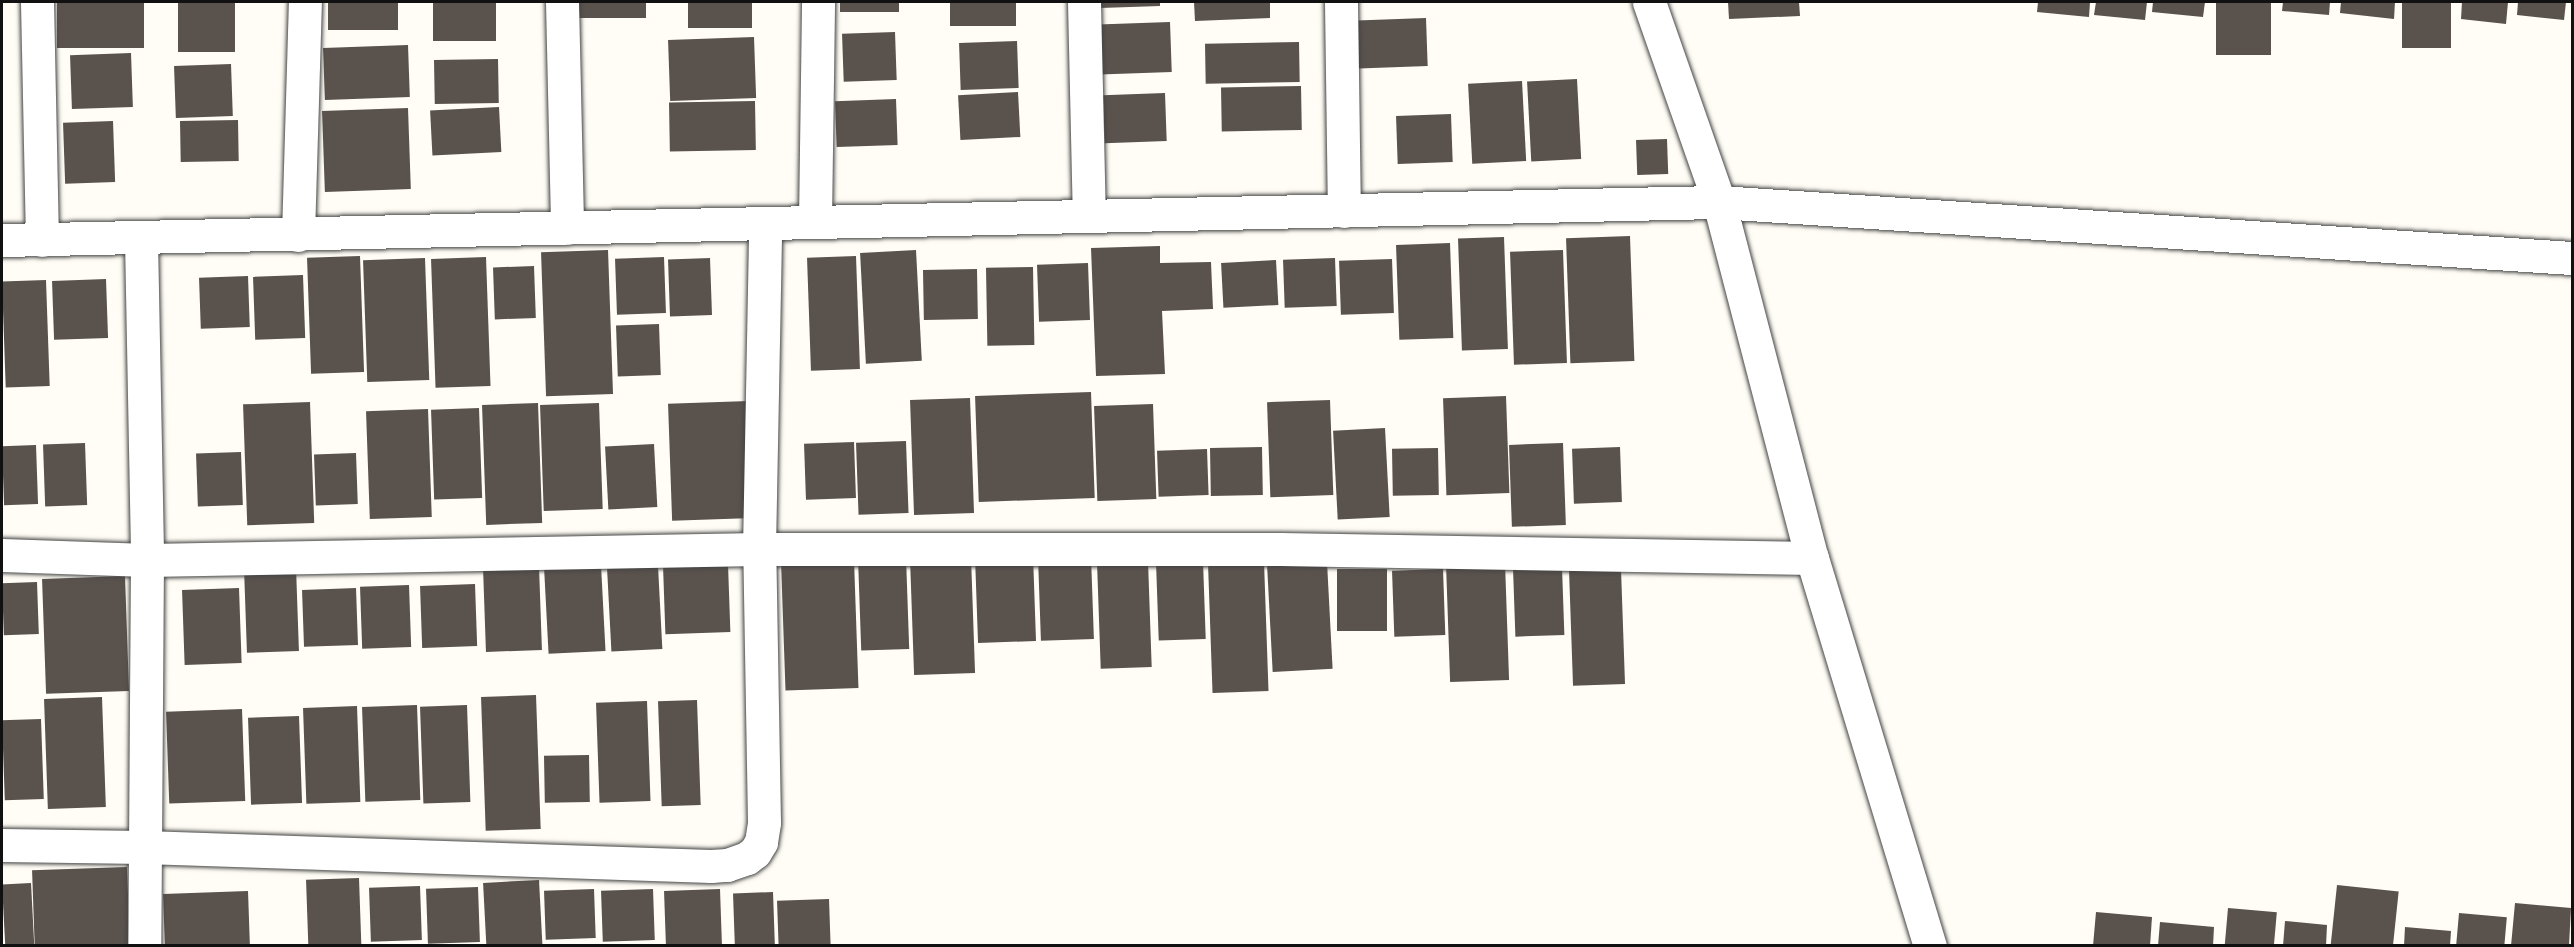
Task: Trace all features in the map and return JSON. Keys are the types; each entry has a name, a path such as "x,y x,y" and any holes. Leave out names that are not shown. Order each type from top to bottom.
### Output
{"street":[{"path":"38,2 42,240"},
{"path":"298,235 305,2"},
{"path":"562,2 567,228"},
{"path":"815,222 818,2"},
{"path":"1084,2 1089,216"},
{"path":"1341,2 1344,211"},
{"path":"1649,2 1719,202 1812,558 1930,945"},
{"path":"2,240 141,239 1719,202 2572,258"},
{"path":"2,845 144,847 711,866 727,865 747,858 760,842 764,822 759,549 765,223"},
{"path":"141,239 147,560 144,945"},
{"path":"2,555 147,560 759,549 1280,549 1812,558"}],"building":[{"path":"57,2 144,2 144,48 57,48"},
{"path":"178,2 235,2 235,52 178,52"},
{"path":"328,2 398,2 398,30 328,30"},
{"path":"433,2 496,2 496,41 433,41"},
{"path":"576,2 646,2 646,18 576,18"},
{"path":"688,2 752,2 752,28 688,28"},
{"path":"840,2 899,2 899,12 840,12"},
{"path":"950,2 1016,2 1016,26 950,26"},
{"path":"1100,2 1160,2 1160,6 1100,8"},
{"path":"1194,2 1270,2 1270,18 1195,21"},
{"path":"1728,2 1799,2 1800,16 1729,19"},
{"path":"2038,2 2090,2 2089,17 2037,12"},
{"path":"2096,2 2147,2 2145,20 2094,15"},
{"path":"2153,2 2205,2 2203,17 2152,12"},
{"path":"2216,2 2271,2 2271,55 2216,55"},
{"path":"2283,2 2330,2 2329,15 2282,11"},
{"path":"2341,2 2395,2 2394,19 2340,13"},
{"path":"2402,2 2451,2 2451,48 2402,48"},
{"path":"2462,2 2508,2 2506,24 2461,19"},
{"path":"2518,2 2566,2 2564,20 2517,15"},
{"path":"1426,18 1428,66 1359,68 1357,20"},
{"path":"1170,22 1172,72 1100,74 1098,25"},
{"path":"895,32 897,80 844,82 842,34"},
{"path":"754,37 756,98 670,101 668,40"},
{"path":"1017,41 1019,88 961,90 959,43"},
{"path":"1299,42 1300,82 1206,84 1205,44"},
{"path":"408,45 410,97 325,100 323,48"},
{"path":"131,53 133,107 72,109 70,55"},
{"path":"498,59 499,103 435,104 434,60"},
{"path":"231,64 233,116 176,118 174,66"},
{"path":"1577,79 1581,159 1531,162 1527,82"},
{"path":"1522,81 1526,161 1472,164 1468,84"},
{"path":"1301,86 1302,130 1222,131 1221,87"},
{"path":"1018,92 1020,137 960,140 958,95"},
{"path":"1165,93 1167,141 1105,143 1103,95"},
{"path":"896,99 898,145 837,147 835,101"},
{"path":"755,101 756,150 670,151 669,103"},
{"path":"499,107 501,152 432,156 430,111"},
{"path":"408,108 411,189 325,192 322,111"},
{"path":"1451,114 1453,162 1398,164 1396,116"},
{"path":"238,120 239,161 181,162 180,121"},
{"path":"113,121 115,182 65,184 63,123"},
{"path":"1667,139 1668,174 1637,175 1636,140"},
{"path":"1630,236 1634,361 1570,363 1566,238"},
{"path":"1504,237 1508,349 1462,351 1458,239"},
{"path":"1450,243 1453,338 1399,340 1396,245"},
{"path":"1160,246 1160,263 1211,262 1213,309 1162,311 1165,374 1096,376 1091,248"},
{"path":"608,250 613,394 546,396 541,252"},
{"path":"916,250 922,361 866,364 860,253"},
{"path":"1563,250 1567,363 1514,365 1510,252"},
{"path":"360,256 364,372 311,374 307,258"},
{"path":"856,256 860,369 811,371 807,258"},
{"path":"486,257 491,386 436,388 431,259"},
{"path":"664,257 666,313 617,315 615,259"},
{"path":"425,258 429,380 367,382 363,260"},
{"path":"710,258 712,315 670,316 668,259"},
{"path":"1335,258 1337,306 1285,308 1283,260"},
{"path":"1392,259 1394,313 1341,315 1339,261"},
{"path":"1276,260 1278,305 1223,308 1221,263"},
{"path":"1088,263 1090,320 1039,322 1037,265"},
{"path":"534,266 536,318 495,319 493,267"},
{"path":"1033,267 1034,345 987,346 986,268"},
{"path":"977,269 978,319 924,320 923,270"},
{"path":"303,275 305,338 255,340 253,277"},
{"path":"248,276 250,327 201,329 199,278"},
{"path":"106,279 108,338 54,340 52,281"},
{"path":"46,280 50,386 6,387 2,282"},
{"path":"659,324 661,375 618,376 616,326"},
{"path":"1091,392 1095,498 979,502 975,396"},
{"path":"1506,396 1509,493 1446,495 1443,398"},
{"path":"970,398 974,513 914,515 910,400"},
{"path":"1330,400 1333,495 1270,497 1267,402"},
{"path":"749,401 753,518 672,521 668,404"},
{"path":"310,402 314,523 247,525 243,404"},
{"path":"538,403 542,523 486,525 482,405"},
{"path":"599,403 603,509 544,511 540,405"},
{"path":"1153,404 1156,499 1097,501 1094,406"},
{"path":"479,408 482,498 434,500 431,410"},
{"path":"428,409 432,517 370,519 366,411"},
{"path":"1385,428 1390,517 1338,520 1333,431"},
{"path":"906,441 909,513 859,515 856,443"},
{"path":"854,442 856,498 806,500 804,444"},
{"path":"85,443 87,505 45,506 43,444"},
{"path":"1563,443 1566,525 1512,527 1509,445"},
{"path":"654,444 657,507 608,509 605,447"},
{"path":"36,445 38,504 4,505 2,446"},
{"path":"1262,447 1263,495 1211,496 1210,448"},
{"path":"1620,447 1622,502 1574,504 1572,449"},
{"path":"1438,448 1439,495 1393,496 1392,449"},
{"path":"1207,449 1209,495 1159,497 1157,451"},
{"path":"241,452 243,505 198,507 196,454"},
{"path":"356,453 358,504 316,505 314,454"},
{"path":"1033,555 1036,641 978,643 975,557"},
{"path":"1091,556 1094,639 1041,641 1038,558"},
{"path":"906,557 909,649 861,651 858,559"},
{"path":"971,557 975,673 914,675 910,559"},
{"path":"854,560 858,688 786,690 781,563"},
{"path":"1148,561 1152,667 1101,669 1097,563"},
{"path":"1203,561 1206,639 1159,641 1156,563"},
{"path":"1264,562 1269,691 1213,693 1208,564"},
{"path":"1327,562 1333,669 1273,672 1267,565"},
{"path":"1505,563 1509,680 1450,682 1446,565"},
{"path":"728,564 730,632 665,634 663,566"},
{"path":"601,565 606,651 549,654 544,568"},
{"path":"539,566 542,650 486,652 483,568"},
{"path":"658,566 662,649 611,652 607,569"},
{"path":"296,567 299,651 247,653 244,569"},
{"path":"1562,567 1564,635 1515,637 1513,569"},
{"path":"1337,569 1387,569 1387,631 1337,631"},
{"path":"1443,569 1445,635 1394,637 1392,571"},
{"path":"1621,569 1625,684 1573,686 1569,571"},
{"path":"125,576 129,691 46,694 42,579"},
{"path":"37,582 39,634 4,635 2,583"},
{"path":"475,584 477,646 422,648 420,586"},
{"path":"409,585 411,647 362,649 360,587"},
{"path":"239,588 242,663 185,665 182,590"},
{"path":"356,588 358,645 304,647 302,590"},
{"path":"536,695 541,829 486,831 481,697"},
{"path":"102,697 106,807 48,809 44,699"},
{"path":"697,700 701,805 662,806 658,701"},
{"path":"647,701 650,801 600,803 596,703"},
{"path":"417,705 420,800 365,802 362,707"},
{"path":"467,705 470,802 423,804 420,707"},
{"path":"357,706 360,802 306,804 303,708"},
{"path":"242,709 245,801 169,804 166,712"},
{"path":"299,716 302,803 251,805 248,718"},
{"path":"41,719 44,799 5,800 2,720"},
{"path":"589,755 590,802 545,803 544,756"},
{"path":"127,867 130,946 35,946 32,870"},
{"path":"359,878 361,946 308,946 306,880"},
{"path":"539,880 542,946 486,946 483,883"},
{"path":"31,883 34,946 5,946 2,885"},
{"path":"2337,885 2399,891 2393,946 2331,946"},
{"path":"420,886 422,940 371,942 369,888"},
{"path":"478,887 480,942 428,944 426,889"},
{"path":"594,889 596,938 546,940 544,891"},
{"path":"653,889 655,940 603,942 601,891"},
{"path":"720,889 722,946 666,946 664,891"},
{"path":"248,891 250,946 165,946 163,894"},
{"path":"773,892 775,946 735,946 733,893"},
{"path":"829,899 831,946 779,946 777,901"},
{"path":"2515,903 2571,908 2569,946 2511,946"},
{"path":"2228,908 2277,912 2274,946 2225,946"},
{"path":"2096,912 2152,917 2150,946 2093,946"},
{"path":"2459,913 2507,917 2504,946 2456,946"},
{"path":"2285,921 2327,925 2326,946 2283,946"},
{"path":"2160,922 2214,927 2213,946 2158,946"},
{"path":"2405,927 2451,931 2450,946 2404,946"}]}
